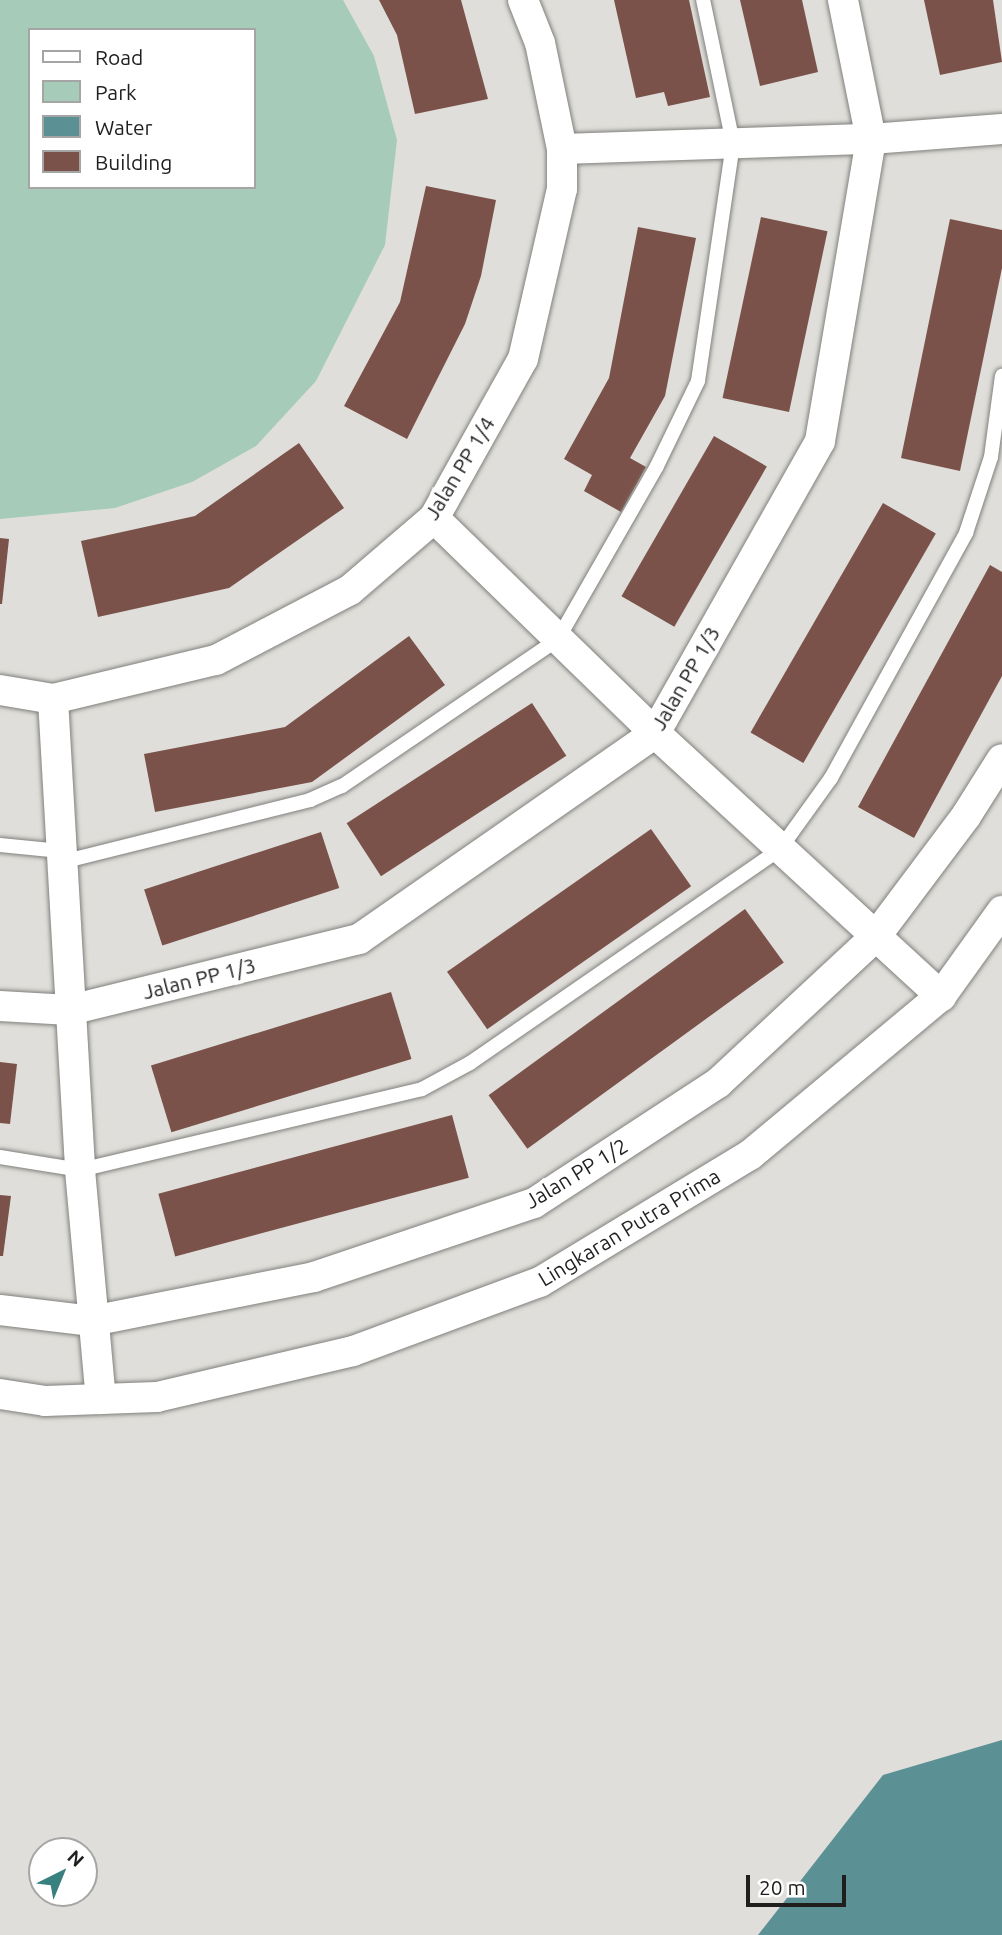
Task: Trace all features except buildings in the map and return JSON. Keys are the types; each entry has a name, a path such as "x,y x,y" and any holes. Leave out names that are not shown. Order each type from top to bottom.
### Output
{"street":[{"name":"Jalan PP 1/4","path":"0,690 52,699 216,660 350,590 435,518 523,359 562,190 562,149 540,43 523,0"},
{"name":"Jalan PP 1/3","path":"0,1006 70,1010 359,939 655,733 820,441 871,139 843,0"},
{"path":"562,149 871,139 1002,129"},
{"path":"435,518 655,733 942,996"},
{"path":"52,699 80,1170 92,1321 102,1399"},
{"name":"Jalan PP 1/2","path":"0,1310 92,1321 314,1277 534,1203 718,1083 876,936 966,816 1002,759"},
{"name":"Lingkaran Putra Prima","path":"0,1394 45,1401 157,1397 353,1351 540,1282 750,1155 942,996 1002,911"}],"lane":[{"path":"0,845 61,856 310,800 341,786 558,639 657,466 698,381 733,143 703,0"},
{"path":"0,1157 80,1170 422,1089 470,1063 780,849 831,778 966,533 991,457 1002,376"}],"green space":[{"path":"0,0 343,0 374,56 397,140 385,245 316,381 256,446 192,482 115,508 0,519"}],"water":[{"path":"1002,1740 1002,1935 758,1935 883,1775"}]}
